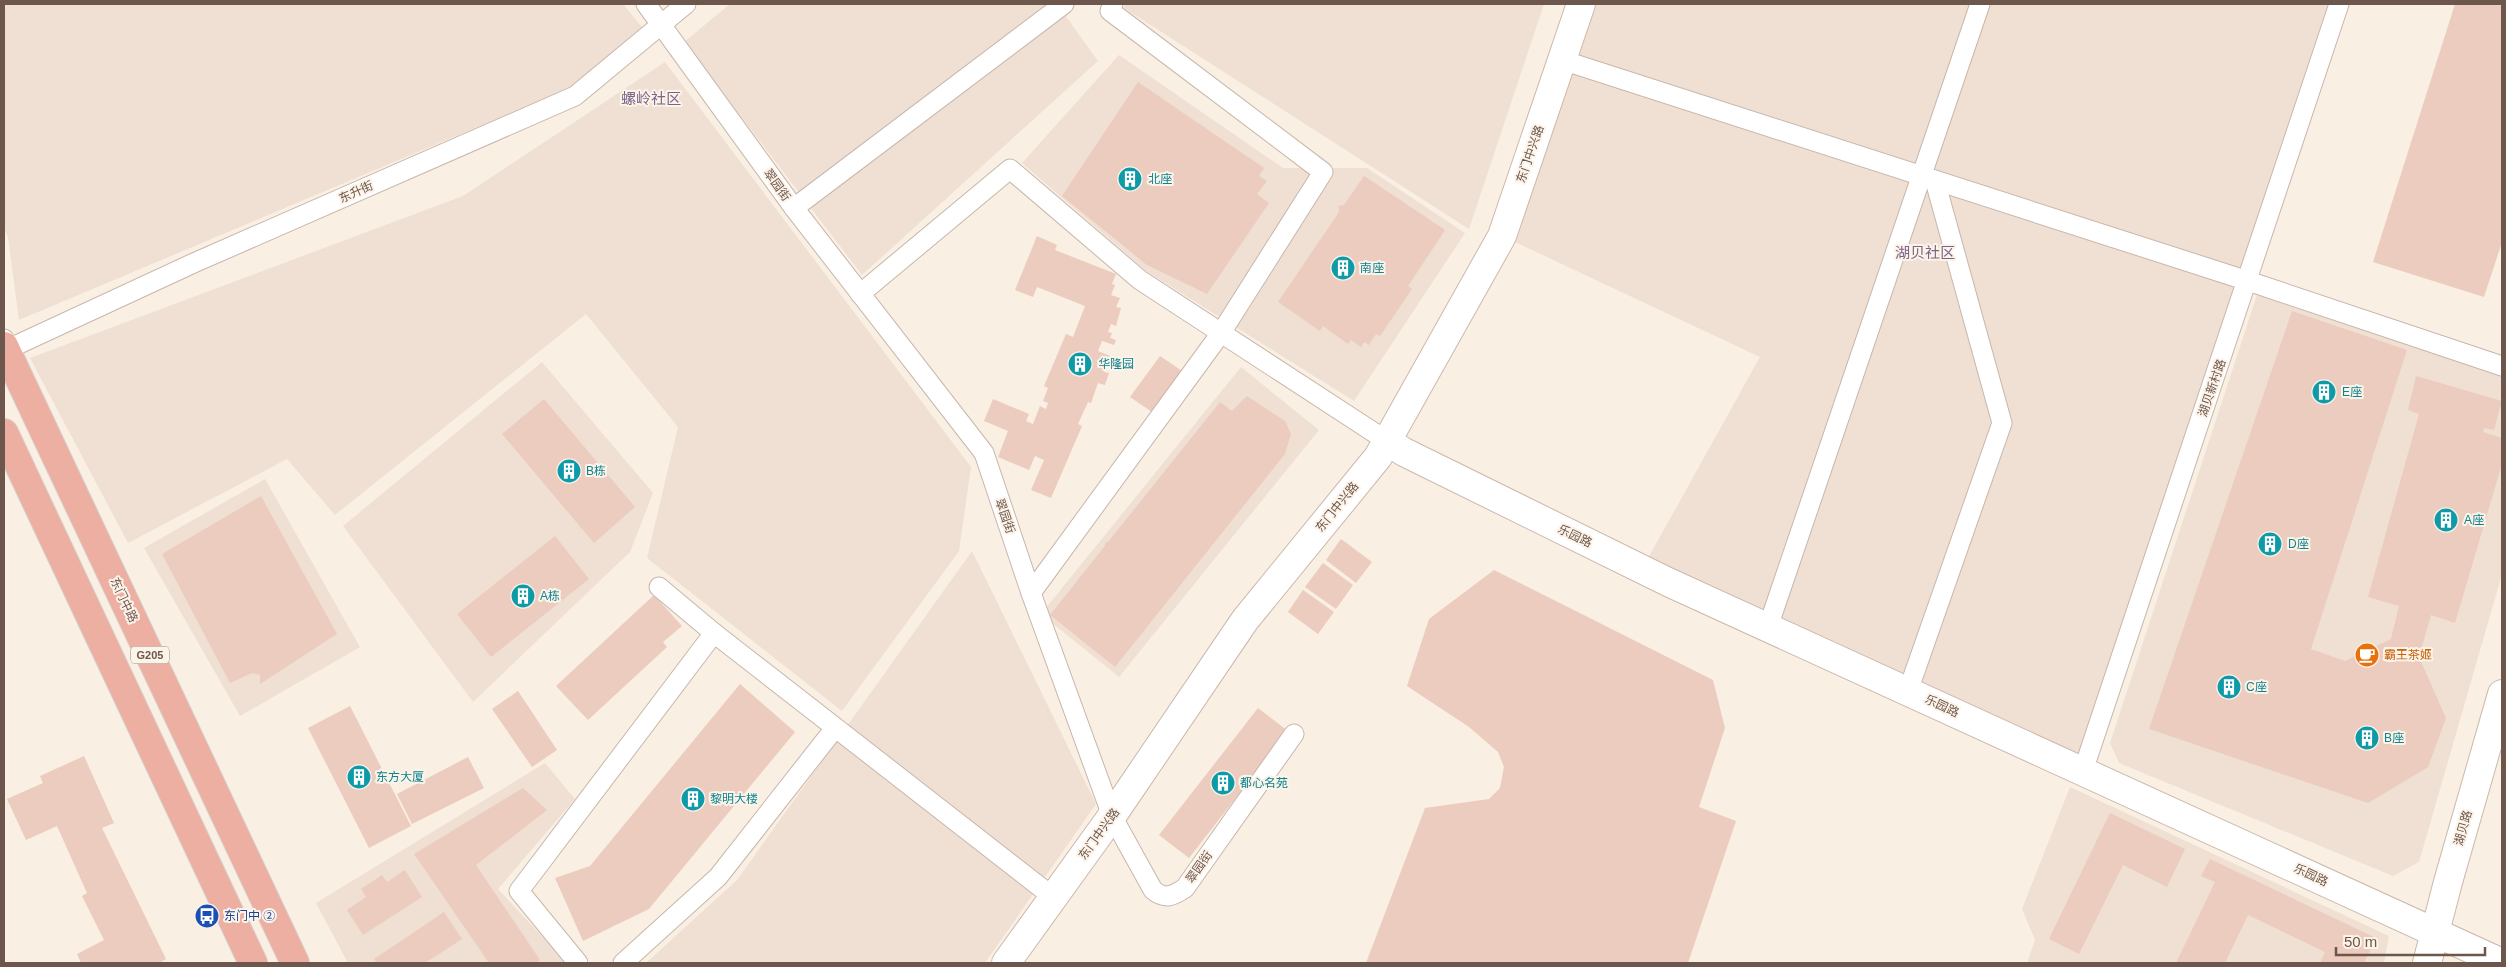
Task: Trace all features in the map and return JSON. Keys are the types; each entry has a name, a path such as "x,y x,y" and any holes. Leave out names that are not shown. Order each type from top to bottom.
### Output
{"highway":[{"name":"东门中路","path":"4,344 295,963"},
{"name":"G205","path":"4,433 253,963"}],"street":[{"name":"翠园街","path":"646,4 794,208 984,453 1031,593 1112,816 1153,890 1161,896 1172,897 1184,888 1294,734"},
{"name":"东升街","path":"4,344 575,96 686,4"},
{"path":"794,208 1064,4"},
{"name":"东门中兴路","path":"1006,963 1112,816 1245,620 1378,457 1502,236 1582,4"},
{"path":"1768,627 1928,179 1980,4"},
{"name":"湖贝新村路","path":"2083,771 2339,4"},
{"path":"1031,593 1221,333 1323,172 1105,6"},
{"path":"1562,60 2248,281 2502,366"},
{"path":"860,294 1010,170 1140,280 1387,441"},
{"path":"1908,691 2002,423 1928,179"},
{"name":"乐园路","path":"1387,441 1412,457 1668,582 2502,962"},
{"path":"659,587 714,634 1053,898"},
{"path":"578,963 519,891 714,634"},
{"name":"湖贝路","path":"2427,963 2434,931 2502,694"},
{"path":"623,963 718,877 835,728"}],"shaded area":[{"path":"4,4 623,4 642,27 570,88 19,320 8,237 4,227"},
{"path":"730,4 1057,4 1098,61 862,275 684,42"},
{"path":"1126,4 1544,4 1469,229 1124,8"},
{"path":"1581,4 2339,4 2083,771 1642,569 1760,357 1502,236"},
{"path":"1119,55 1283,168 1367,168 1465,233 1354,401 1146,271 1022,163"},
{"path":"665,62 971,467 959,551 842,711 647,558 678,427 586,314 335,515 287,459 128,543 30,358 463,196"},
{"path":"2257,295 2502,376 2502,574 2419,862 2393,876 2119,763 2110,743"},
{"path":"542,362 653,493 630,552 473,702 343,526"},
{"path":"1241,367 1319,430 1119,677 1041,614"},
{"path":"265,479 360,647 240,716 144,548"},
{"path":"972,551 1096,804 985,963 646,963 737,880"},
{"path":"545,763 575,799 498,889 567,963 348,963 316,903"},
{"path":"2070,787 2389,936 2384,963 2027,963 2035,940 2022,909"}],"building":[{"path":"2455,4 2496,4 2502,6 2502,242 2484,297 2373,262"},
{"path":"1138,82 1264,168 1259,176 1267,181 1257,194 1269,203 1207,294 1147,265 1062,196"},
{"path":"1364,176 1445,230 1408,286 1412,289 1380,336 1376,334 1369,345 1364,342 1361,347 1351,340 1348,344 1323,326 1320,331 1278,302 1339,212 1338,206 1344,205"},
{"name":"华隆园","path":"1037,236 1057,245 1055,250 1116,274 1112,284 1115,285 1111,295 1120,298 1116,307 1121,308 1116,326 1111,324 1108,332 1112,333 1110,338 1116,340 1114,345 1102,341 1098,351 1110,356 1104,372 1109,373 1105,385 1098,383 1091,403 1088,402 1078,424 1082,426 1051,498 1031,490 1044,460 1035,456 1029,470 998,457 1008,431 984,421 993,399 1029,414 1026,421 1033,424 1040,406 1046,409 1048,403 1043,401 1048,388 1044,386 1066,334 1073,337 1085,306 1037,287 1033,297 1015,290"},
{"path":"2292,311 2407,350 2311,649 2345,661 2391,639 2399,606 2368,597 2419,414 2408,410 2416,376 2502,401 2494,430 2484,428 2483,432 2502,438 2502,464 2455,623 2431,615 2419,657 2446,718 2428,767 2368,803 2149,729"},
{"path":"1160,356 1185,373 1155,414 1130,397"},
{"path":"1247,396 1285,421 1291,434 1285,454 1115,667 1050,615 1106,542 1108,542 1220,402 1232,411"},
{"name":"B栋","path":"544,399 635,507 594,543 502,434"},
{"path":"261,496 337,634 260,684 260,675 252,673 230,683 162,554"},
{"name":"A栋","path":"555,536 589,579 491,657 457,614"},
{"path":"1341,539 1372,562 1356,583 1326,560"},
{"path":"1323,563 1353,585 1336,609 1305,587"},
{"path":"1494,570 1713,680 1725,728 1699,807 1736,821 1688,963 1366,963 1425,808 1489,799 1500,788 1504,767 1498,752 1469,727 1407,686 1429,619"},
{"path":"1303,590 1334,612 1318,634 1288,612"},
{"path":"654,595 682,626 663,642 667,647 588,720 556,686"},
{"name":"黎明大楼","path":"740,684 795,732 649,909 583,941 555,878 590,866"},
{"path":"518,691 557,750 532,767 492,709"},
{"name":"东方大厦","path":"350,706 411,826 369,848 308,728"},
{"name":"都心名苑","path":"1258,708 1288,731 1189,858 1159,835"},
{"path":"84,756 114,823 102,828 166,959 159,963 81,963 77,954 104,940 82,896 87,893 57,826 26,840 7,799 43,783 40,776"},
{"path":"468,757 484,788 412,824 397,794"},
{"path":"523,788 547,810 476,865 540,960 537,963 489,963 414,854"},
{"path":"2110,813 2185,849 2167,887 2123,865 2079,954 2049,939"},
{"path":"2210,859 2376,938 2364,963 2320,963 2325,952 2248,915 2225,963 2176,963 2215,882 2201,876"},
{"path":"405,870 422,897 363,935 347,910 366,897 361,889 382,875 387,882"},
{"path":"444,912 462,939 425,963 377,963 374,959"}],"place":[{"name":"北座","path":"1130,179"},
{"name":"南座","path":"1343,268"},
{"name":"华隆园","path":"1080,364"},
{"name":"E座","path":"2324,392"},
{"name":"B栋","path":"569,471"},
{"name":"A座","path":"2446,520"},
{"name":"D座","path":"2270,544"},
{"name":"A栋","path":"523,596"},
{"name":"霸王茶姬","path":"2367,655"},
{"name":"C座","path":"2229,687"},
{"name":"B座","path":"2367,738"},
{"name":"东方大厦","path":"359,777"},
{"name":"都心名苑","path":"1223,783"},
{"name":"黎明大楼","path":"693,799"},
{"name":"东门中 ②","path":"207,916"}],"district":[{"name":"螺岭社区","path":"651,98"},
{"name":"湖贝社区","path":"1925,252"}]}
